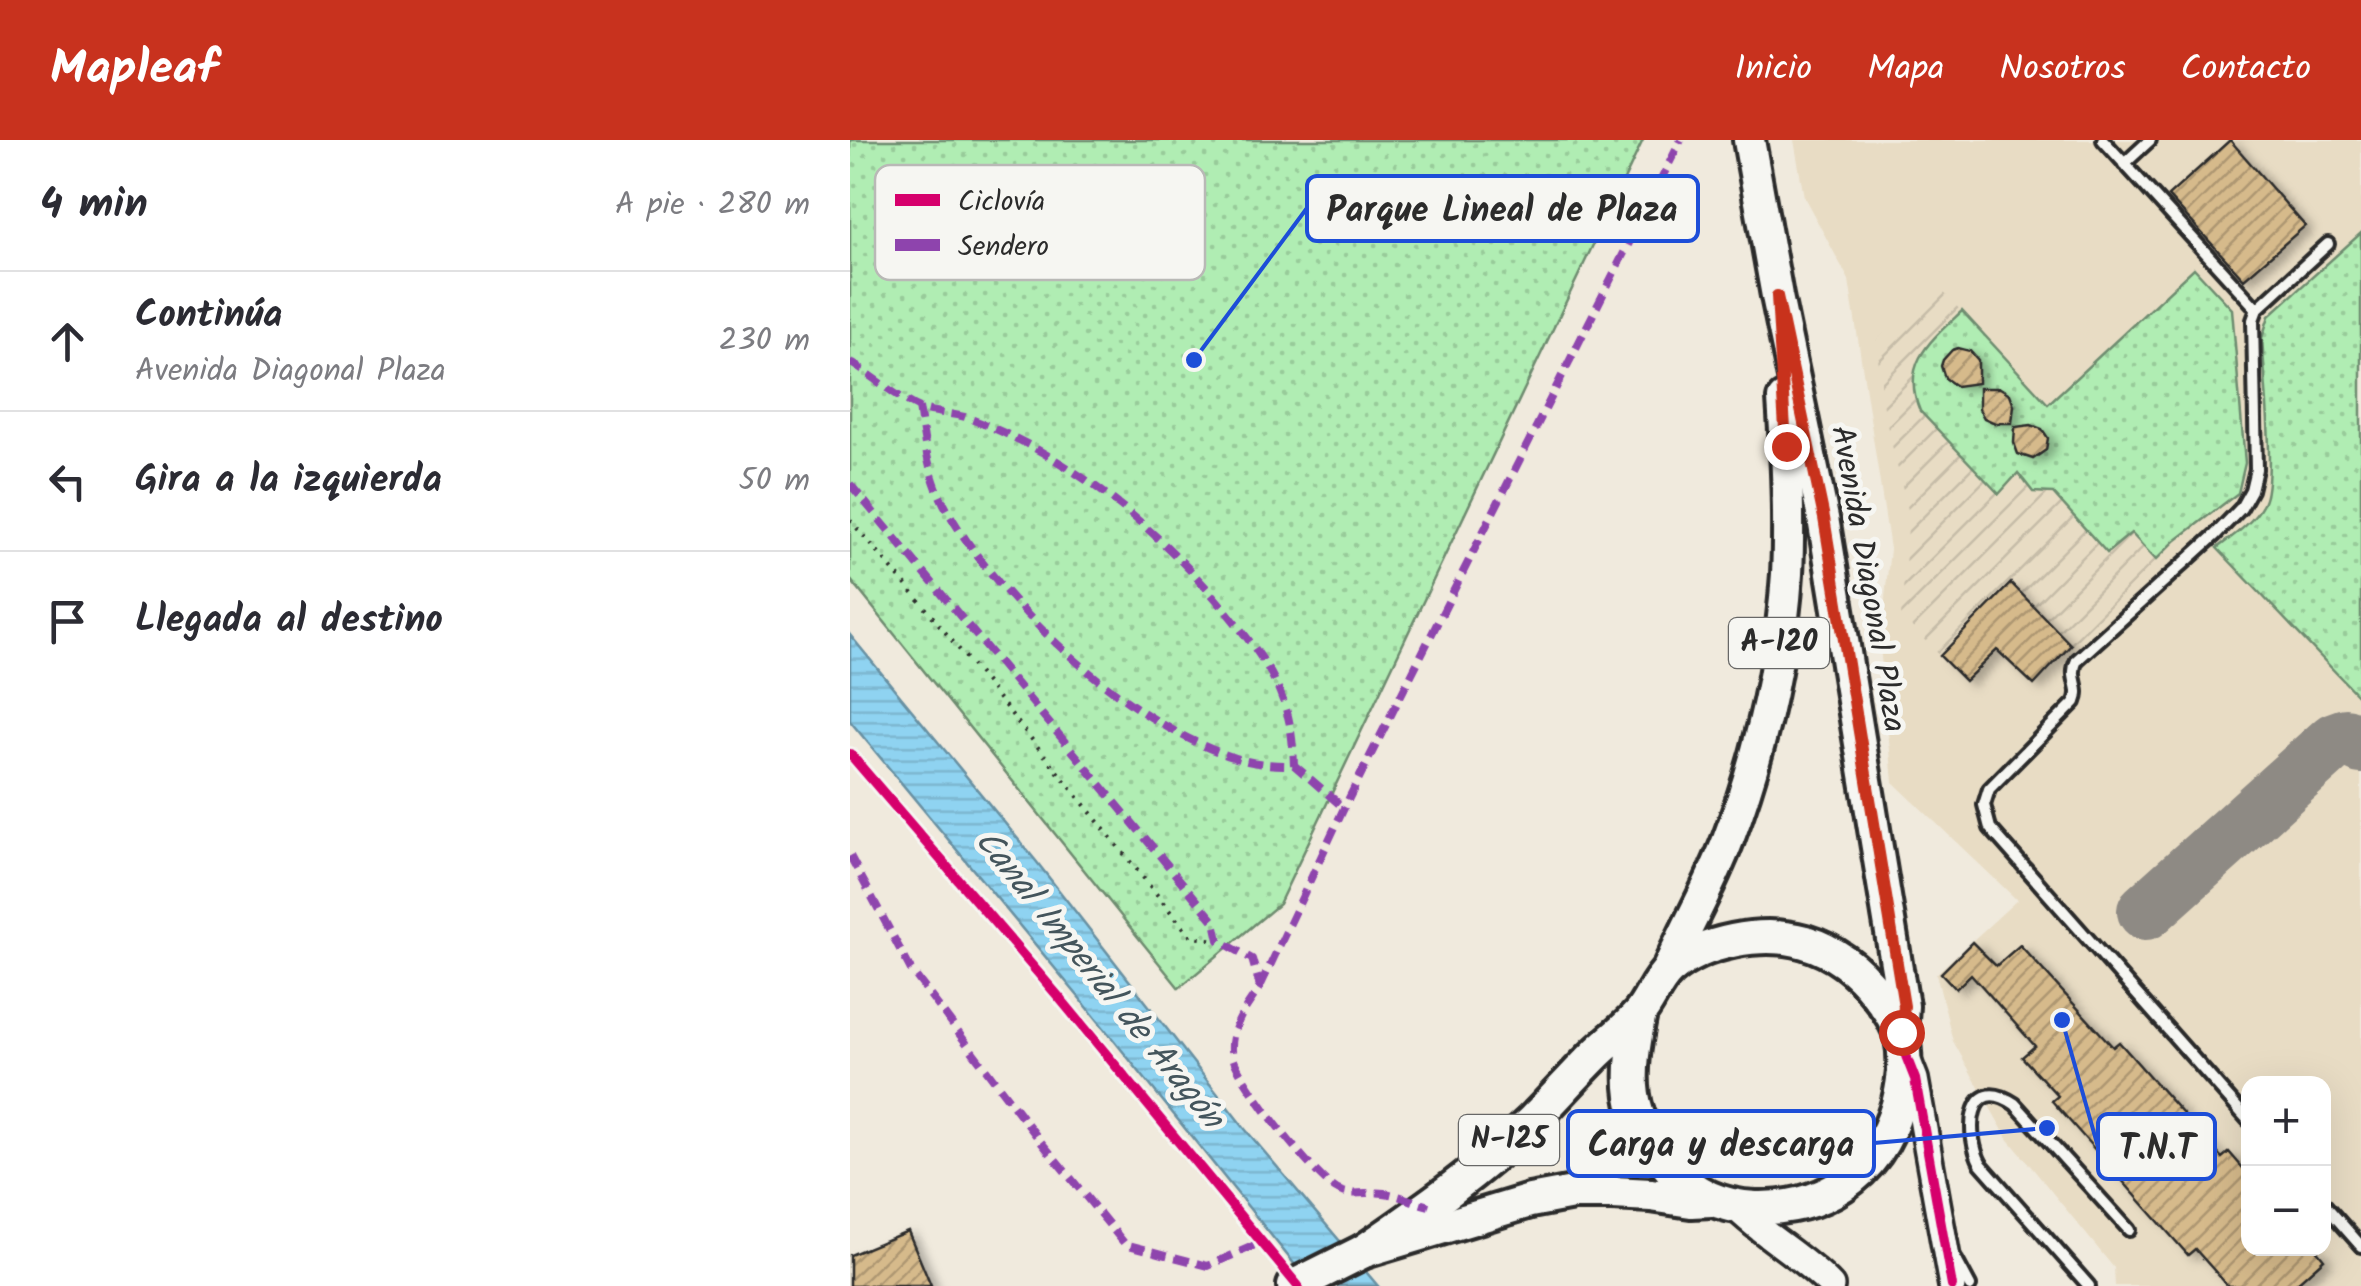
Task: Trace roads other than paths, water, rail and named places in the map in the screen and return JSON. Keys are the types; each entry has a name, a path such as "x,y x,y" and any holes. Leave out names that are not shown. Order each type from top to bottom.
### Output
{"highway":[{"path":"1754,936 1818,946 1854,967 1883,1001 1904,1044 1893,1121 1874,1156 1860,1172 1830,1193 1797,1206 1779,1208 1723,1204 1676,1176 1659,1156 1636,1113 1630,1072 1640,1013 1668,971 1689,958 1754,936"},
{"name":"N-125","path":"1294,1286 1364,1251 1465,1178 1530,1123 1640,1013"},
{"name":"N-125","path":"1364,1251 1530,1201 1573,1194 1651,1195 1723,1204"}],"main road":[{"name":"Avenida Diagonal Plaza","path":"1749,140 1824,518 1904,1006 1904,1044"},
{"name":"A-120","path":"1668,971 1727,843 1769,706 1778,654 1788,526 1777,296"}],"street":[{"path":"1904,1044 1915,1079 1952,1286"},
{"path":"1723,1204 1794,1254 1831,1286"}],"lane":[{"path":"2103,140 2257,310"},
{"path":"2124,164 2150,140"},
{"path":"2241,1112 1990,828 1984,806 1989,789 2075,702 2078,695 2072,669 2077,660 2242,508 2256,469 2257,310 2328,244"},
{"path":"2089,1286 1975,1154 1972,1126 1978,1101 1992,1096 2015,1104 2129,1230"},
{"path":"2331,1212 2361,1246"},
{"path":"1943,1237 1970,1286"}],"water":[{"name":"Canal Imperial de Aragón","path":"850,635 1036,861 1245,1129 1378,1286 1312,1286 850,721"}],"place":[{"name":"Parque Lineal de Plaza","path":"1194,360"},
{"name":"T.N.T","path":"2062,1020"},
{"name":"Carga y descarga","path":"2047,1128"}]}
